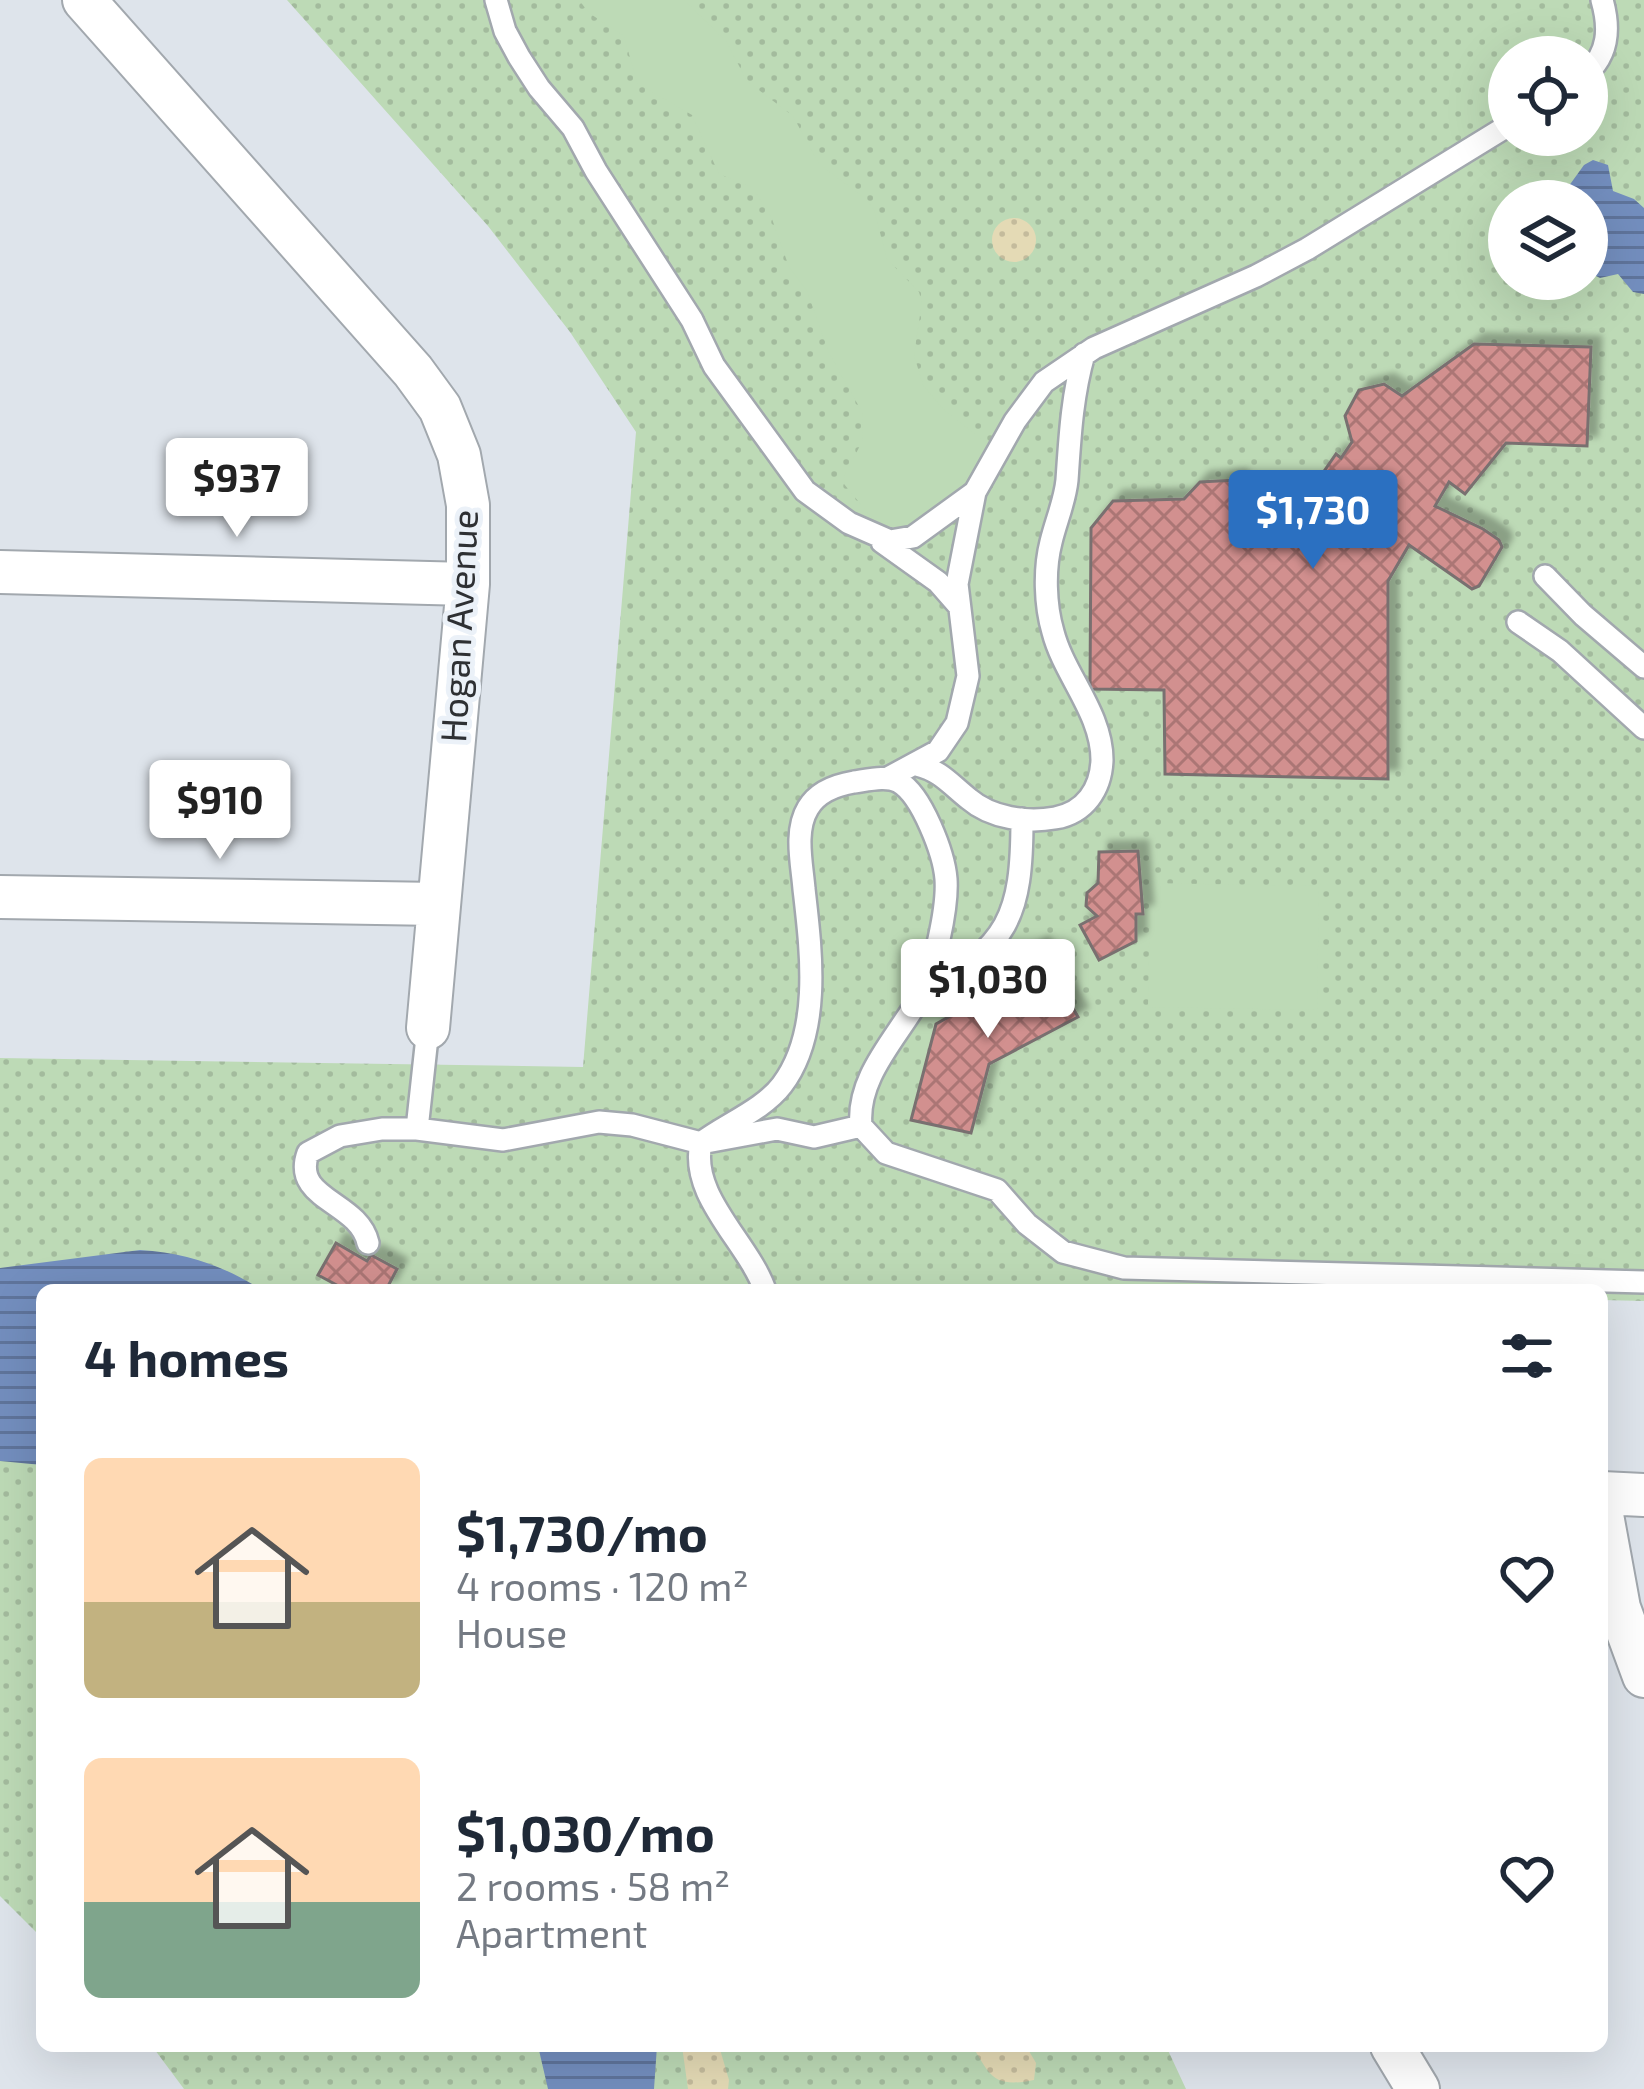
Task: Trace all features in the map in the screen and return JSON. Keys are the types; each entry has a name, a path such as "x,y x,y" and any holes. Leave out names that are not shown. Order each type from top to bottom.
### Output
{"street":[{"name":"Hogan Avenue","path":"84,0 413,371 440,408 459,455 468,505 468,584 428,1028"},
{"path":"0,572 468,584"},
{"path":"0,897 438,904"},
{"path":"1608,1493 1644,1495"},
{"path":"1608,1548 1619,1608 1644,1676"},
{"path":"1396,2052 1418,2089"}],"lane":[{"path":"496,0 519,57 573,128 692,320 714,366 787,471 827,508 938,582 960,607"},
{"path":"1602,0 1607,36"},
{"path":"761,1284 706,1189 698,1160 701,1143 781,1087 805,1035 809,986 800,838 805,812 824,791 888,778 917,765 950,739 966,694 968,656 957,584 975,493 1026,406 1044,382 1084,353 1307,249 1488,138"},
{"path":"1067,448 1084,353"},
{"path":"917,765 939,770 979,807 1022,819 1054,819 1085,805 1092,796 1102,761 1092,717 1063,660 1048,612 1049,547 1067,482 1066,424 1058,411 1040,402 1026,406"},
{"path":"871,536 890,541 913,537 975,493"},
{"path":"1545,576 1644,667"},
{"path":"1518,622 1560,651 1644,728"},
{"path":"888,778 899,782 917,802 944,860 946,898 922,994 876,1069 862,1103 861,1126 886,1154 997,1190 1045,1240 1079,1259 1146,1269 1644,1282"},
{"path":"922,994 975,963 998,938 1019,886 1022,819"},
{"path":"417,1129 428,1028"},
{"path":"368,1243 354,1215 308,1186 304,1177 308,1154 340,1136 417,1129 503,1140 598,1122 632,1125 701,1143 777,1129 814,1137 861,1126"}],"green space":[{"path":"287,0 1644,0 1644,1301 1608,1300 1608,1284 36,1284 36,1932 0,1896 0,1058 583,1067 636,432 570,332 488,226"},
{"path":"579,0 684,0 726,41 747,81 793,116 819,164 874,210 887,259 919,292 922,302 914,355 923,385 943,409 989,445 960,485 926,516 897,533 881,529 844,484 863,440 862,412 829,353 807,291 789,267 772,219 753,188 719,174 692,115 637,83 624,36 589,13"},
{"path":"1150,883 1319,886 1317,1010 1148,1007"},
{"path":"156,2052 1169,2052 1186,2089 184,2089"}],"sand":[{"path":"1014,218 1029,225 1036,240 1029,255 1014,262 999,255 992,240 999,225"},
{"path":"683,2052 721,2052 728,2089 688,2089"},
{"path":"976,2052 1030,2052 1036,2063 1034,2080 1009,2082 988,2071"}],"water":[{"path":"1593,160 1608,165 1613,191 1644,208 1644,294 1633,292 1618,274 1608,276 1608,180 1573,180"},
{"path":"140,1250 204,1262 251,1284 36,1284 36,1464 0,1461 0,1268"},
{"path":"539,2052 657,2052 654,2089 548,2089"}],"building":[{"path":"1474,344 1591,347 1587,446 1506,443 1465,494 1449,482 1435,506 1483,529 1502,547 1479,586 1472,589 1409,545 1388,581 1388,779 1165,774 1164,690 1090,689 1091,528 1113,501 1184,499 1200,482 1236,480 1253,499 1317,499 1324,485 1318,480 1336,454 1341,458 1352,442 1345,416 1359,390 1384,384 1402,396"},
{"path":"1138,851 1143,914 1136,914 1136,941 1099,960 1080,925 1097,916 1086,906 1087,893 1098,883 1099,852"},
{"path":"1039,947 1078,1017 989,1064 971,1133 911,1120 936,1024 1018,978 1009,963"},
{"path":"336,1243 367,1261 371,1255 397,1269 389,1284 335,1284 318,1275"}]}
